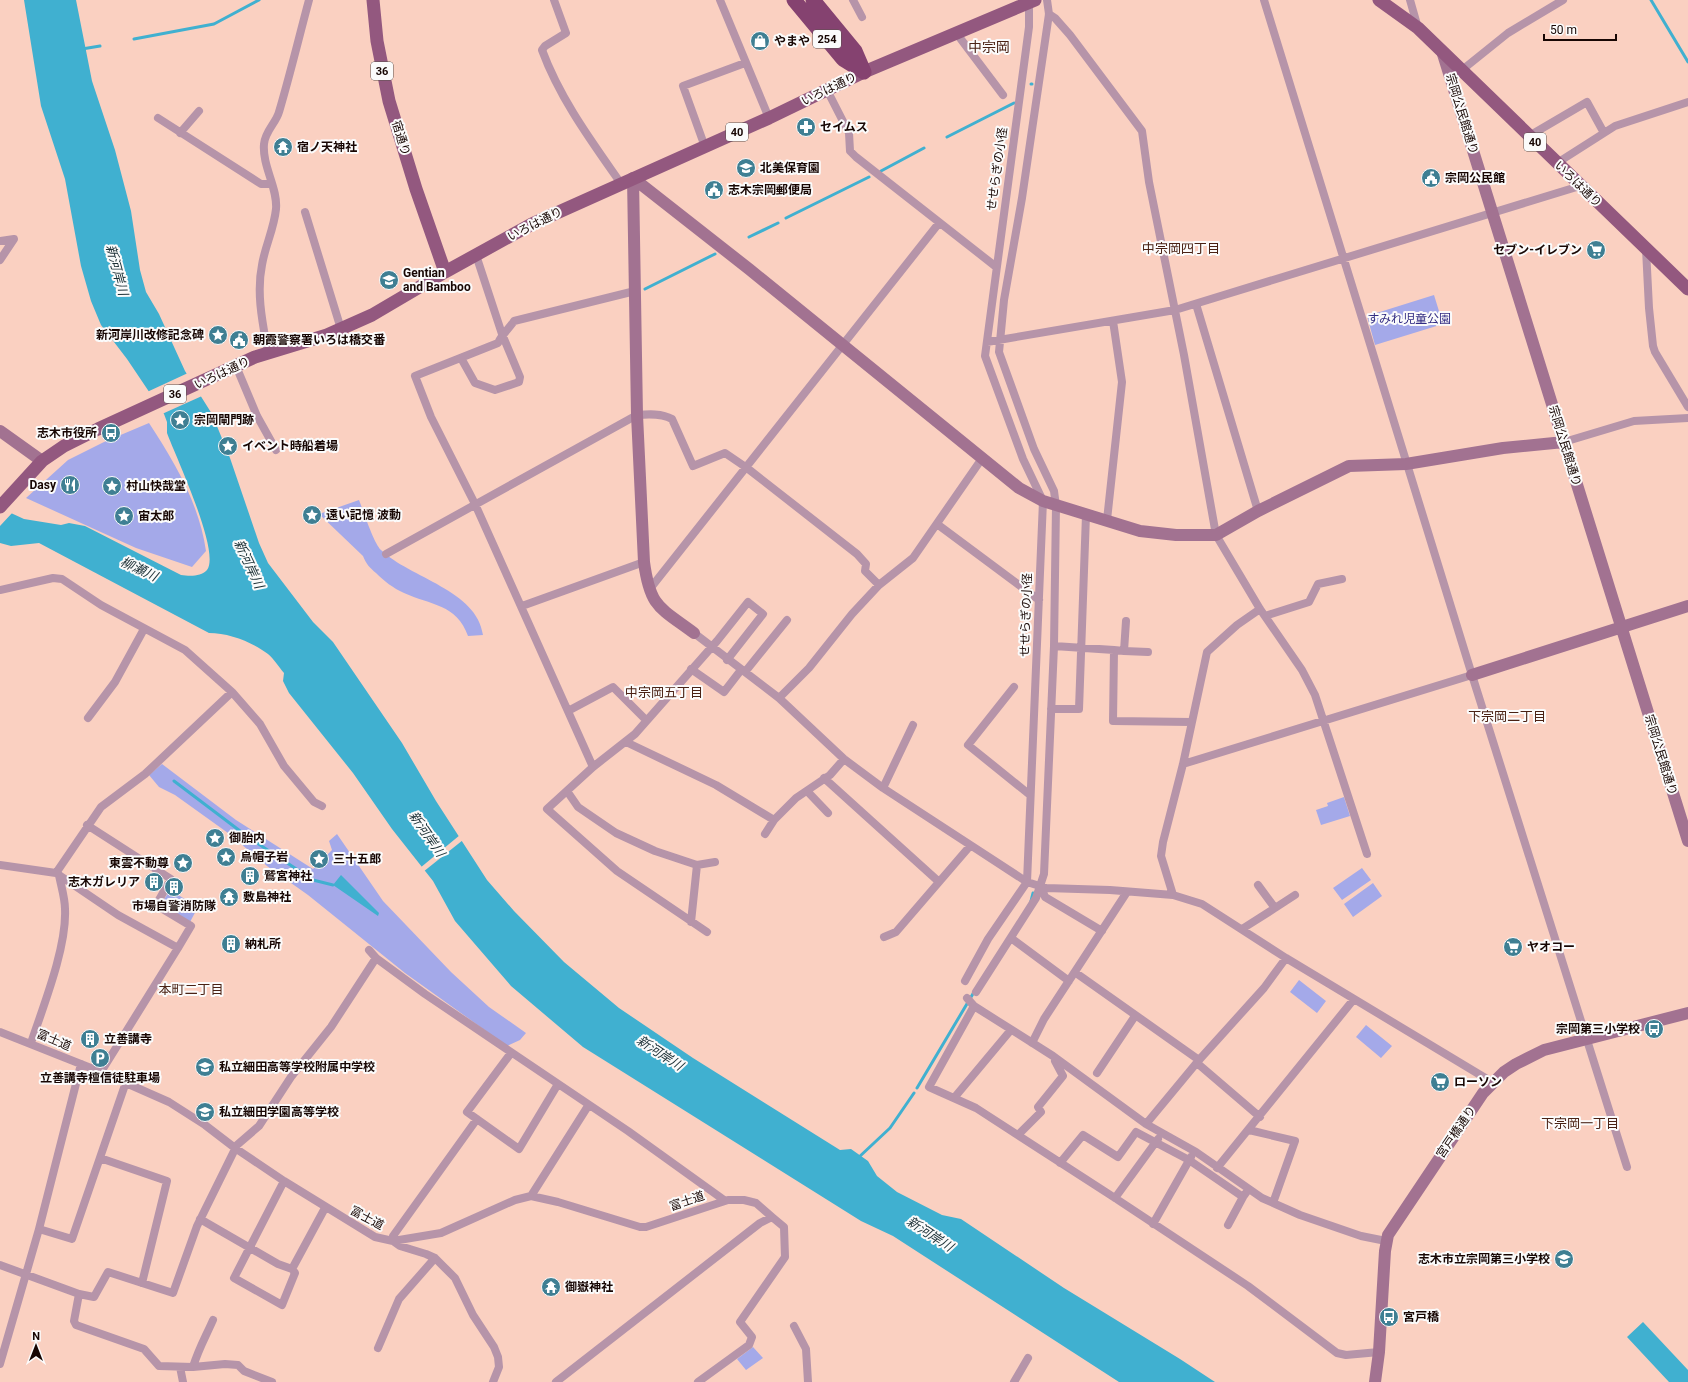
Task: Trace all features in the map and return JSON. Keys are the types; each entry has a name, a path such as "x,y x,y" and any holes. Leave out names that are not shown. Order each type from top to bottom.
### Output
{"highway":[{"name":"254","path":"794,0 843,59 864,72"},
{"name":"254","path":"813,0 855,51 864,72"}],"main road":[{"name":"宿通り","path":"374,0 377,41 389,101 418,197 445,272"},
{"name":"いろは通り","path":"1379,0 1418,28 1688,289"},
{"name":"いろは通り","path":"42,461 79,438 230,368 268,353 313,340 372,315 445,272 532,224 622,185 634,178 768,118 864,72 958,34 1032,1"},
{"name":"36","path":"0,507 42,461"}],"street":[{"path":"268,353 262,319 260,286 262,266 276,210 275,195 271,184 264,149 265,136 279,112 309,0"},
{"path":"554,0 566,33 545,46 542,50 550,70 590,139 622,185"},
{"path":"720,0 768,118"},
{"path":"853,0 862,17"},
{"path":"976,992 1036,898 1044,874 1054,646 1049,503 1054,491 1034,449 994,342 1004,300 1022,198 1048,14 1047,0"},
{"path":"1264,0 1406,464 1627,1167"},
{"path":"1410,0 1418,28"},
{"path":"1462,70 1508,33 1563,0"},
{"name":"せせらぎの小径","path":"1027,882 1038,600 1049,503 1024,459 985,358 994,342 995,266 1032,1"},
{"path":"1048,14 1055,18 1070,35 1142,131 1149,182 1175,310 1216,536 1260,609 1302,670 1315,695 1367,854"},
{"path":"958,34 1003,95"},
{"name":"宗岡公民館通り","path":"1442,51 1688,841"},
{"path":"705,146 683,86 745,63"},
{"path":"827,90 849,133 850,151 995,266"},
{"path":"1529,136 1587,102 1604,133"},
{"path":"1557,163 1615,126 1688,102"},
{"path":"180,133 200,111"},
{"path":"158,118 261,184 271,184"},
{"path":"634,178 637,415 644,562 649,590 658,606 727,660 779,698 844,759 883,788 1027,882 1046,888 1110,890 1173,895 1202,904 1286,958 1492,1082"},
{"path":"634,178 983,457 1019,488 1049,503 1140,531 1176,536 1216,536 1258,511 1349,466 1406,464 1503,448 1564,442 1634,421 1688,418"},
{"path":"994,342 1175,310 1580,186"},
{"path":"305,212 341,329"},
{"path":"649,590 747,468 939,223"},
{"path":"0,241 14,238 0,260"},
{"path":"1646,249 1649,308 1653,346 1655,352 1688,407"},
{"path":"460,358 474,383 494,390 519,382 520,377 502,334 476,255"},
{"path":"593,767 475,504 431,417 415,376 498,342 502,334 510,328 514,321 635,290"},
{"path":"1196,304 1258,511"},
{"path":"1107,520 1122,382 1113,322"},
{"path":"230,368 276,450"},
{"path":"386,554 637,415 667,416 672,419 693,466 725,453 747,468 857,554 866,564 864,571 879,585"},
{"path":"0,431 42,461"},
{"path":"779,698 809,668 852,614 879,585 913,558 983,457"},
{"path":"1051,708 1079,709 1086,515"},
{"path":"937,524 1038,600"},
{"path":"522,606 644,562"},
{"path":"0,590 53,578 62,578 101,605 185,650 232,692 260,724 284,766 314,802 322,806"},
{"path":"1265,616 1309,602 1318,584 1342,579"},
{"path":"707,932 617,871 547,808 593,767 626,742 748,602 763,614 727,660"},
{"path":"1183,764 1472,675 1688,606"},
{"path":"1173,895 1161,856 1167,822 1183,764 1207,652 1237,625 1260,609"},
{"path":"691,669 724,692 787,620"},
{"path":"1124,651 1126,621"},
{"path":"88,718 116,682 144,629"},
{"path":"1054,646 1081,649 1148,652"},
{"path":"1114,650 1113,721 1191,722"},
{"path":"568,711 613,687 646,720"},
{"path":"1014,687 968,745 1030,795"},
{"path":"31,1043 55,969 63,933 65,909 57,874 87,825 100,807 144,774 232,692"},
{"path":"883,788 913,725"},
{"path":"626,742 716,785 774,820"},
{"path":"765,834 774,820 796,798 824,778 844,759"},
{"path":"824,778 938,881"},
{"path":"567,791 578,807 616,833 655,851 697,865 715,862"},
{"path":"807,791 828,813"},
{"path":"87,825 171,879 156,905 191,926 101,1072"},
{"path":"884,937 896,932 926,899 938,881 970,846"},
{"path":"0,865 57,874 118,915 178,948"},
{"path":"691,922 697,865"},
{"path":"965,981 988,939 1027,882"},
{"path":"1258,885 1275,908"},
{"path":"1041,886 1045,896 1102,931"},
{"path":"1032,1043 1044,1019 1076,973 1127,892"},
{"path":"1242,929 1295,895"},
{"path":"1011,938 1069,981"},
{"path":"370,950 376,958 588,1106 628,1131 724,1200"},
{"path":"0,1265 79,1294 94,1297 108,1272 173,1293 200,1219 235,1148 259,1126 291,1077 331,1027 376,958"},
{"path":"1146,1124 1198,1062 1264,988 1286,958"},
{"path":"1076,973 1198,1062 1260,1117"},
{"path":"967,998 974,1006 1052,1056 1146,1124 1196,1152 1248,1190 1273,1203 1361,1236 1386,1241"},
{"path":"1217,1168 1260,1117 1354,999"},
{"path":"974,1006 929,1087 976,1108 1115,1198 1248,1286 1337,1353 1346,1355 1379,1352"},
{"name":"宮戸橋通り","path":"1375,1382 1379,1352 1386,1241 1390,1228 1463,1121 1492,1082 1504,1072 1528,1057 1544,1050 1688,1013"},
{"path":"1097,1073 1135,1016"},
{"path":"954,1098 1010,1030"},
{"name":"富士道","path":"0,1032 31,1043 126,1082 186,1112 235,1148 284,1181 325,1208 375,1237 393,1241 440,1233 515,1200 531,1196 558,1202 640,1227 646,1227 724,1200 744,1200 756,1203 784,1227 785,1257 740,1322 752,1337 749,1345 698,1382"},
{"path":"511,1053 467,1112 519,1149 558,1084"},
{"path":"1018,1135 1041,1112 1038,1107 1064,1076 1052,1056"},
{"path":"0,1364 39,1229 81,1064"},
{"path":"39,1229 72,1239 126,1082"},
{"path":"531,1196 588,1106"},
{"path":"477,1119 394,1236 393,1241 400,1246 434,1258 455,1278 473,1314 494,1347 499,1366 493,1382"},
{"path":"1249,1130 1295,1141 1273,1203"},
{"path":"1060,1163 1082,1135 1118,1157 1136,1132 1189,1160 1243,1197"},
{"path":"1115,1198 1162,1133"},
{"path":"1154,1224 1189,1160 1196,1152"},
{"path":"100,1158 167,1181 142,1283"},
{"path":"200,1219 250,1248 278,1264 292,1269 295,1273 282,1305 234,1278 250,1248 284,1181"},
{"path":"1228,1225 1248,1190"},
{"path":"292,1269 325,1208"},
{"path":"556,1382 711,1261 760,1224 772,1217"},
{"path":"378,1348 400,1299 434,1258"},
{"path":"79,1294 74,1321 76,1325 144,1349 159,1366 180,1367 225,1364 238,1365 244,1371 272,1382"},
{"path":"193,1366 197,1352 202,1346 213,1320"},
{"path":"794,1326 806,1349 808,1382"},
{"path":"1014,1382 1028,1358"},
{"path":"180,1367 183,1382"}],"green space":[{"name":"すみれ児童公園","path":"1434,295 1443,324 1375,345 1367,316"},
{"path":"149,423 177,468 198,516 206,551 192,567 136,548 26,498 68,460 104,442"},
{"path":"359,500 378,547 393,560 441,586 456,596 469,607 478,620 483,635 468,636 463,625 450,611 433,603 404,593 382,579 367,564 363,556 317,512 322,513"},
{"path":"162,764 236,820 313,869 332,850 329,841 337,834 383,901 451,972 489,1007 526,1033 520,1040 507,1046 405,973 308,895 267,866 228,833 175,795 159,787 149,775"},
{"path":"1344,797 1350,816 1321,825 1316,810 1328,806 1327,803"},
{"path":"1362,868 1371,880 1342,900 1333,888"},
{"path":"1373,883 1382,896 1353,917 1344,904"},
{"path":"170,890 198,907 190,922 161,904"},
{"path":"1299,980 1326,1001 1317,1013 1290,992"},
{"path":"1366,1025 1392,1046 1381,1058 1356,1037"},
{"path":"753,1347 763,1358 746,1370 737,1359"}],"water":[{"path":"24,0 76,0 92,81 115,150 131,211 140,270 146,292 159,314 185,371 212,414 230,458 259,543 268,563 313,622 333,642 402,743 436,801 487,880 514,911 564,962 619,1008 693,1058 840,1150 851,1149 868,1161 877,1176 897,1192 942,1215 961,1219 1064,1288 1215,1382 1119,1382 893,1236 861,1221 583,1047 511,986 455,921 433,881 392,829 353,773 289,693 283,681 284,673 268,654 255,646 232,636 209,633 39,543 11,546 0,543 0,508 24,519 61,525 69,523 85,526 181,575 191,576 202,574 207,570 210,560 203,525 167,433 167,422 164,414 127,359 101,325 91,301 81,266 65,179 41,106"},
{"path":"341,875 379,913 378,916 333,885"},
{"path":"1643,1322 1688,1370 1688,1382 1669,1382 1627,1337"}],"pier":[{"path":"188,373 202,396 162,414 147,392"},
{"path":"0,506 13,512 0,526"},
{"path":"460,835 463,840 423,872 420,868"}],"waterway":[{"path":"134,39 214,24 259,0"},
{"path":"1651,0 1688,62"},
{"path":"82,49 100,46"},
{"path":"947,137 1014,103"},
{"path":"881,171 924,148"},
{"path":"786,218 869,177"},
{"path":"749,237 778,223"},
{"path":"645,289 715,254"},
{"path":"174,781 248,837 313,880 333,885"},
{"path":"1031,901 1033,893"},
{"path":"917,1088 974,992"},
{"path":"858,1158 890,1128 914,1093"}],"place":[{"name":"やまや","path":"760,41"},
{"name":"セイムス","path":"806,127"},
{"name":"宿ノ天神社","path":"283,147"},
{"name":"北美保育園","path":"746,168"},
{"name":"宗岡公民館","path":"1431,178"},
{"name":"志木宗岡郵便局","path":"714,190"},
{"name":"セブン-イレブン","path":"1596,250"},
{"name":"Gentian and Bamboo","path":"389,280"},
{"name":"新河岸川改修記念碑","path":"218,335"},
{"name":"朝霞警察署いろは橋交番","path":"239,340"},
{"name":"宗岡閘門跡","path":"180,420"},
{"name":"志木市役所","path":"111,433"},
{"name":"イベント時船着場","path":"228,446"},
{"name":"Dasy","path":"70,485"},
{"name":"村山快哉堂","path":"112,486"},
{"name":"遠い記憶 波動","path":"312,515"},
{"name":"宙太郎","path":"124,516"},
{"name":"御胎内","path":"215,838"},
{"name":"烏帽子岩","path":"226,857"},
{"name":"三十五郎","path":"319,859"},
{"name":"東雲不動尊","path":"183,863"},
{"name":"鷲宮神社","path":"250,876"},
{"name":"志木ガレリア","path":"154,882"},
{"name":"市場自警消防隊","path":"174,887"},
{"name":"敷島神社","path":"229,897"},
{"name":"納札所","path":"231,944"},
{"name":"ヤオコー","path":"1513,947"},
{"name":"宗岡第三小学校","path":"1654,1029"},
{"name":"立善講寺","path":"90,1039"},
{"name":"立善講寺檀信徒駐車場","path":"100,1058"},
{"name":"私立細田高等学校附属中学校","path":"205,1067"},
{"name":"ローソン","path":"1440,1082"},
{"name":"私立細田学園高等学校","path":"205,1112"},
{"name":"志木市立宗岡第三小学校","path":"1564,1259"},
{"name":"御嶽神社","path":"551,1287"},
{"name":"宮戸橋","path":"1389,1317"}],"district":[{"name":"中宗岡","path":"989,47"},
{"name":"中宗岡四丁目","path":"1181,248"},
{"name":"中宗岡五丁目","path":"664,692"},
{"name":"下宗岡二丁目","path":"1507,716"},
{"name":"本町二丁目","path":"191,989"},
{"name":"下宗岡一丁目","path":"1580,1123"}],"water label":[{"name":"新河岸川","path":"117,270"},
{"name":"新河岸川","path":"249,564"},
{"name":"柳瀬川","path":"139,569"},
{"name":"新河岸川","path":"427,834"},
{"name":"新河岸川","path":"660,1053"},
{"name":"新河岸川","path":"930,1234"}]}
